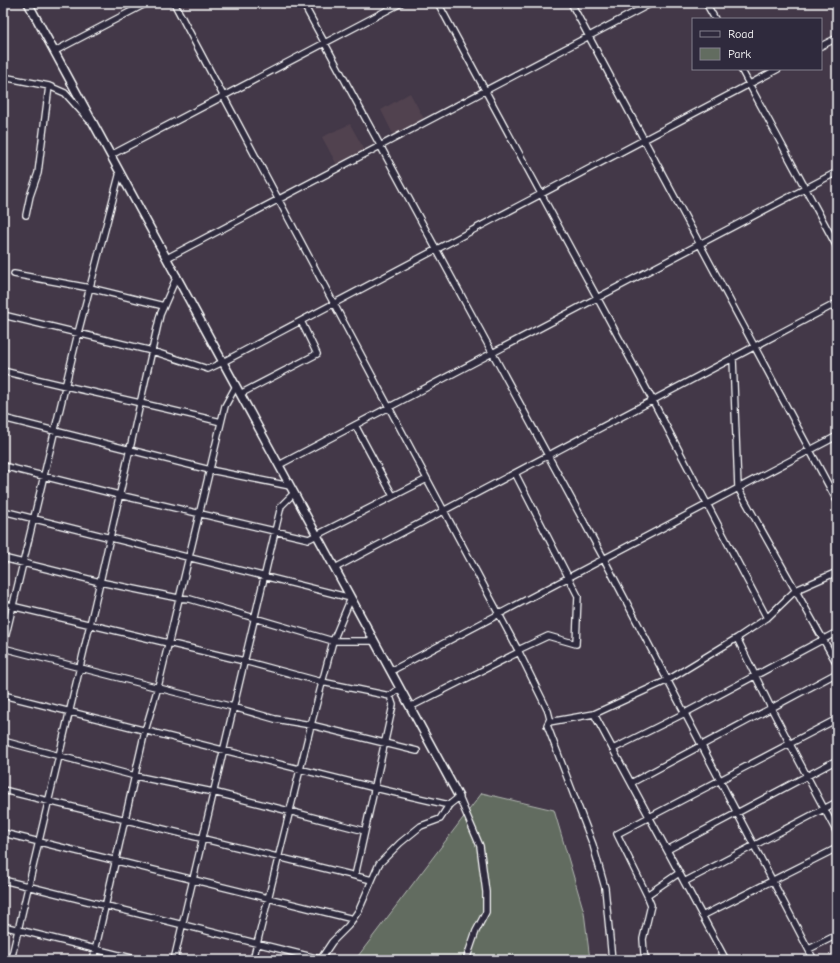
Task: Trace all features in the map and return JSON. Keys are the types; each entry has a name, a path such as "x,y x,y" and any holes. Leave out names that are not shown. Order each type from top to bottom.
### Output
{"street":[{"path":"28,3 459,797 480,846 486,892 486,912 476,931 466,960"},
{"path":"55,52 147,3"},
{"path":"174,3 499,614 548,711 550,719 547,725 593,845 605,888 612,960"},
{"path":"303,3 604,559 814,960"},
{"path":"111,155 401,3"},
{"path":"438,3 653,401 767,618"},
{"path":"572,3 837,501"},
{"path":"167,258 652,3"},
{"path":"706,3 714,18"},
{"path":"822,46 837,38"},
{"path":"742,70 837,247"},
{"path":"3,315 152,351 208,369 776,70"},
{"path":"3,76 49,86 65,93 96,128"},
{"path":"26,215 38,173 49,86"},
{"path":"120,172 78,333 3,647 233,707 275,720 310,725 417,751"},
{"path":"279,465 837,172"},
{"path":"14,274 90,288 164,306"},
{"path":"11,960 100,582 160,315 177,276"},
{"path":"335,568 837,304"},
{"path":"240,394 317,354 301,321"},
{"path":"733,358 738,488 837,664"},
{"path":"3,371 221,422"},
{"path":"94,960 145,731 158,687 221,422 225,406 236,386"},
{"path":"3,418 210,470 290,486"},
{"path":"355,425 393,496"},
{"path":"391,671 837,436"},
{"path":"3,466 119,495 309,539 427,479"},
{"path":"410,707 548,636 576,644 579,608 578,596 515,473"},
{"path":"174,960 281,506 294,493"},
{"path":"3,511 351,598"},
{"path":"3,558 100,582 178,598 190,599 333,641 374,641"},
{"path":"548,722 594,714 668,680 767,618 796,590 837,572"},
{"path":"253,960 310,725 333,641 351,598"},
{"path":"3,604 168,643 322,682 390,696"},
{"path":"613,749 685,713 837,632"},
{"path":"737,638 771,708 837,833"},
{"path":"631,783 837,674"},
{"path":"390,696 400,688"},
{"path":"3,695 375,788 449,805"},
{"path":"355,876 393,706 390,696"},
{"path":"594,714 726,960"},
{"path":"646,960 643,939 651,905 617,834 837,719"},
{"path":"3,742 135,776 213,792 365,831"},
{"path":"667,850 837,760"},
{"path":"3,790 372,880"},
{"path":"3,880 320,960 332,942 348,926 360,910 379,864 400,843 421,826 440,819 449,805 459,797"},
{"path":"684,882 837,802"},
{"path":"3,833 353,919"},
{"path":"702,916 837,848"},
{"path":"647,895 679,873"},
{"path":"3,926 140,960"},
{"path":"809,949 837,934"}],"shaded area":[{"path":"410,93 424,119 394,136 381,110"},
{"path":"350,124 365,151 337,165 322,137"}],"green space":[{"path":"482,793 554,810 584,912 590,960 355,960"}]}
